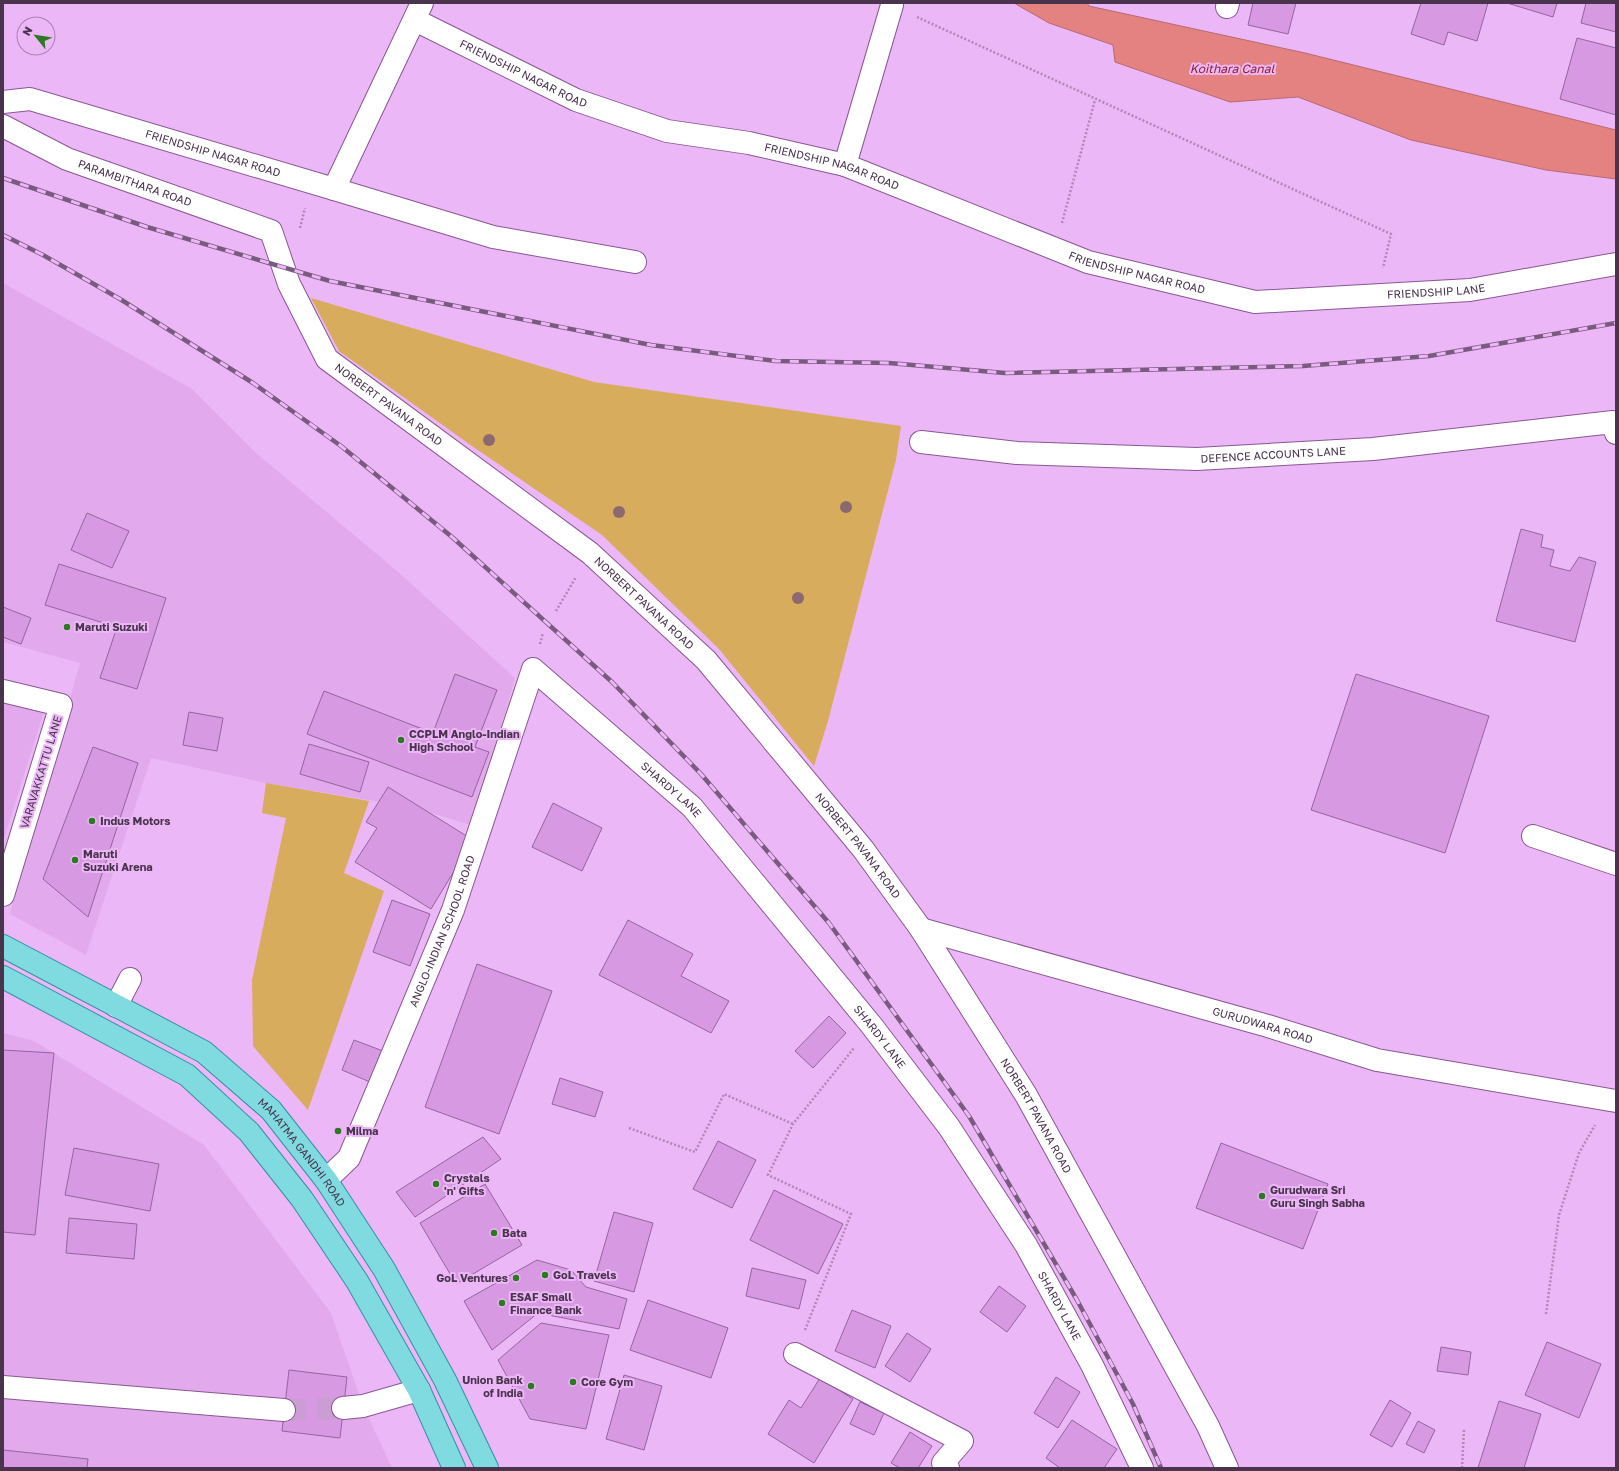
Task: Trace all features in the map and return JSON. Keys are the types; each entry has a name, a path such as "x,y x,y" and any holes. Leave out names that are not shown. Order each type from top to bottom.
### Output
{"main road":[{"name":"MAHATMA GANDHI ROAD","path":"3,946 204,1052 271,1110 326,1180 384,1268 446,1380 487,1468"},
{"path":"3,977 187,1075 249,1132 302,1199 353,1275 420,1390 454,1468"},
{"path":"420,1390 446,1380"}],"street":[{"path":"845,165 892,5"},
{"name":"FRIENDSHIP NAGAR ROAD","path":"3,102 30,99 334,189 419,11 576,100 667,131 749,143 845,165 1088,262 1255,302"},
{"name":"PARAMBITHARA ROAD","path":"3,126 67,159 271,231"},
{"path":"334,189 493,237 635,262"},
{"name":"NORBERT PAVANA ROAD","path":"271,231 289,284 327,359 590,552 706,660 868,846 1026,1096 1208,1426 1227,1468"},
{"name":"FRIENDSHIP LANE","path":"1255,302 1470,290 1616,264"},
{"name":"DEFENCE ACCOUNTS LANE","path":"921,442 1017,453 1197,459 1373,449 1613,422 1616,433"},
{"name":"SHARDY LANE","path":"533,669 692,807 872,1026 949,1127 1026,1245 1092,1365 1142,1468"},
{"name":"ANGLO-INDIAN SCHOOL ROAD","path":"326,1180 349,1158 453,910 533,669"},
{"name":"VARAVAKKATTU LANE","path":"3,691 61,705 3,895"},
{"path":"1533,836 1616,864"},
{"name":"GURUDWARA ROAD","path":"921,929 1268,1026 1377,1060 1614,1096"},
{"path":"116,1006 130,979"},
{"path":"795,1354 962,1441 943,1462 948,1468"},
{"path":"3,1387 284,1410"},
{"path":"343,1408 363,1406 420,1390"}],"path":[{"path":"892,5 1095,100 1391,234 1377,296"},
{"path":"1055,249 1095,100"},
{"path":"271,231 297,237 311,182"},
{"path":"556,611 590,552"},
{"path":"795,1354 851,1214 768,1175 793,1124 872,1026"},
{"path":"629,1128 695,1152 724,1094 793,1124"},
{"path":"1546,1314 1559,1215 1579,1153 1614,1096"},
{"path":"1462,1468 1464,1430"}],"shaded area":[{"path":"3,283 192,389 256,453 397,571 515,678 474,826 412,807 266,783 151,758 86,955 10,914 80,663 3,642"},
{"path":"311,298 594,382 901,426 896,460 828,721 814,766 719,649 602,535 472,446 339,351"},
{"path":"3,701 44,711 3,842"},
{"path":"266,783 369,801 344,873 384,891 308,1110 253,1046 252,980 286,818 262,813"},
{"path":"3,1033 34,1041 204,1145 331,1313 363,1406 392,1468 3,1468"}],"water":[{"name":"Koithara Canal","path":"1014,3 1087,3 1089,6 1305,53 1616,130 1616,179 1546,170 1411,140 1298,97 1230,102 1115,62 1113,45 1049,23"}],"building":[{"path":"1253,3 1296,3 1288,34 1248,25"},
{"path":"1421,3 1488,3 1477,41 1448,32 1444,45 1411,34"},
{"path":"1507,3 1557,3 1553,17"},
{"path":"1586,3 1616,3 1616,32 1581,23"},
{"path":"1577,38 1616,48 1616,115 1560,99"},
{"path":"87,513 129,531 112,568 71,550"},
{"path":"1521,529 1543,535 1541,547 1554,550 1550,566 1570,571 1579,557 1596,562 1575,642 1496,621"},
{"path":"59,564 166,598 137,689 100,678 117,627 45,605"},
{"path":"3,607 31,618 21,644 3,637"},
{"name":"CCPLM Anglo-Indian High School","path":"455,674 497,690 475,747 489,752 472,797 307,734 324,691 433,733"},
{"path":"1356,674 1489,716 1445,853 1311,810"},
{"path":"189,712 223,718 217,751 183,745"},
{"path":"309,744 369,762 360,792 300,774"},
{"name":"Indus Motors","path":"93,747 138,763 88,917 43,879"},
{"path":"388,787 473,840 431,909 355,862 377,828 366,822"},
{"path":"553,803 602,828 582,871 532,847"},
{"path":"392,900 430,914 410,966 373,952"},
{"path":"628,920 693,954 681,976 729,1001 711,1033 599,975"},
{"path":"477,964 552,991 499,1134 425,1107"},
{"path":"829,1016 846,1033 813,1068 795,1051"},
{"path":"354,1040 383,1051 370,1082 342,1070"},
{"path":"3,1050 54,1053 35,1235 3,1232"},
{"path":"560,1078 603,1092 595,1117 552,1104"},
{"path":"483,1137 501,1159 415,1217 396,1192"},
{"path":"718,1141 756,1160 732,1208 693,1189"},
{"name":"Gurudwara Sri Guru Singh Sabha","path":"1221,1143 1328,1184 1303,1249 1196,1208"},
{"path":"74,1148 159,1164 150,1211 65,1195"},
{"path":"485,1184 522,1245 456,1284 420,1223"},
{"path":"774,1190 843,1224 818,1274 750,1240"},
{"path":"614,1212 653,1223 634,1292 594,1281"},
{"path":"69,1218 137,1224 134,1259 66,1253"},
{"path":"537,1260 571,1270 586,1287 627,1299 619,1329 538,1313 492,1350 464,1301"},
{"path":"752,1268 806,1280 799,1309 746,1296"},
{"path":"999,1286 1026,1306 1007,1332 980,1312"},
{"path":"648,1300 728,1328 711,1378 630,1350"},
{"path":"852,1310 891,1326 875,1368 835,1351"},
{"path":"541,1323 609,1335 586,1429 530,1419 498,1360"},
{"path":"907,1333 931,1349 910,1382 885,1366"},
{"path":"1547,1342 1601,1364 1579,1418 1525,1395"},
{"path":"1441,1347 1471,1352 1468,1375 1437,1371"},
{"path":"289,1370 347,1377 340,1438 282,1431"},
{"path":"624,1375 662,1386 644,1450 606,1439"},
{"path":"1056,1377 1080,1392 1058,1428 1034,1413"},
{"path":"820,1378 853,1399 814,1463 768,1434 789,1400 801,1408"},
{"path":"1390,1400 1411,1413 1392,1447 1370,1435"},
{"path":"1499,1401 1541,1414 1524,1468 1478,1468"},
{"path":"860,1402 884,1413 874,1435 850,1424"},
{"path":"1072,1420 1117,1449 1104,1468 1060,1468 1046,1458"},
{"path":"1418,1421 1435,1430 1424,1453 1406,1444"},
{"path":"910,1432 932,1446 918,1468 900,1468 891,1463"},
{"path":"3,1450 88,1459 87,1468 3,1468"}],"tunnel":[{"path":"284,1410 343,1408"}],"railway":[{"path":"3,178 147,227 330,281 651,345 776,361 889,363 1005,373 1303,366 1429,356 1616,323"},
{"path":"3,235 43,255 120,299 253,383 341,446 452,537 612,682 701,774 829,923 969,1116 1077,1300 1133,1404 1161,1468"}],"place":[{"name":"Maruti Suzuki","path":"67,627"},
{"name":"CCPLM Anglo-Indian High School","path":"401,740"},
{"name":"Indus Motors","path":"92,821"},
{"name":"Maruti Suzuki Arena","path":"75,860"},
{"name":"Milma","path":"338,1131"},
{"name":"Crystals 'n' Gifts","path":"436,1184"},
{"name":"Gurudwara Sri Guru Singh Sabha","path":"1262,1196"},
{"name":"Bata","path":"494,1233"},
{"name":"GoL Travels","path":"545,1275"},
{"name":"GoL Ventures","path":"516,1278"},
{"name":"ESAF Small Finance Bank","path":"502,1303"},
{"name":"Core Gym","path":"573,1382"},
{"name":"Union Bank of India","path":"531,1386"}]}
